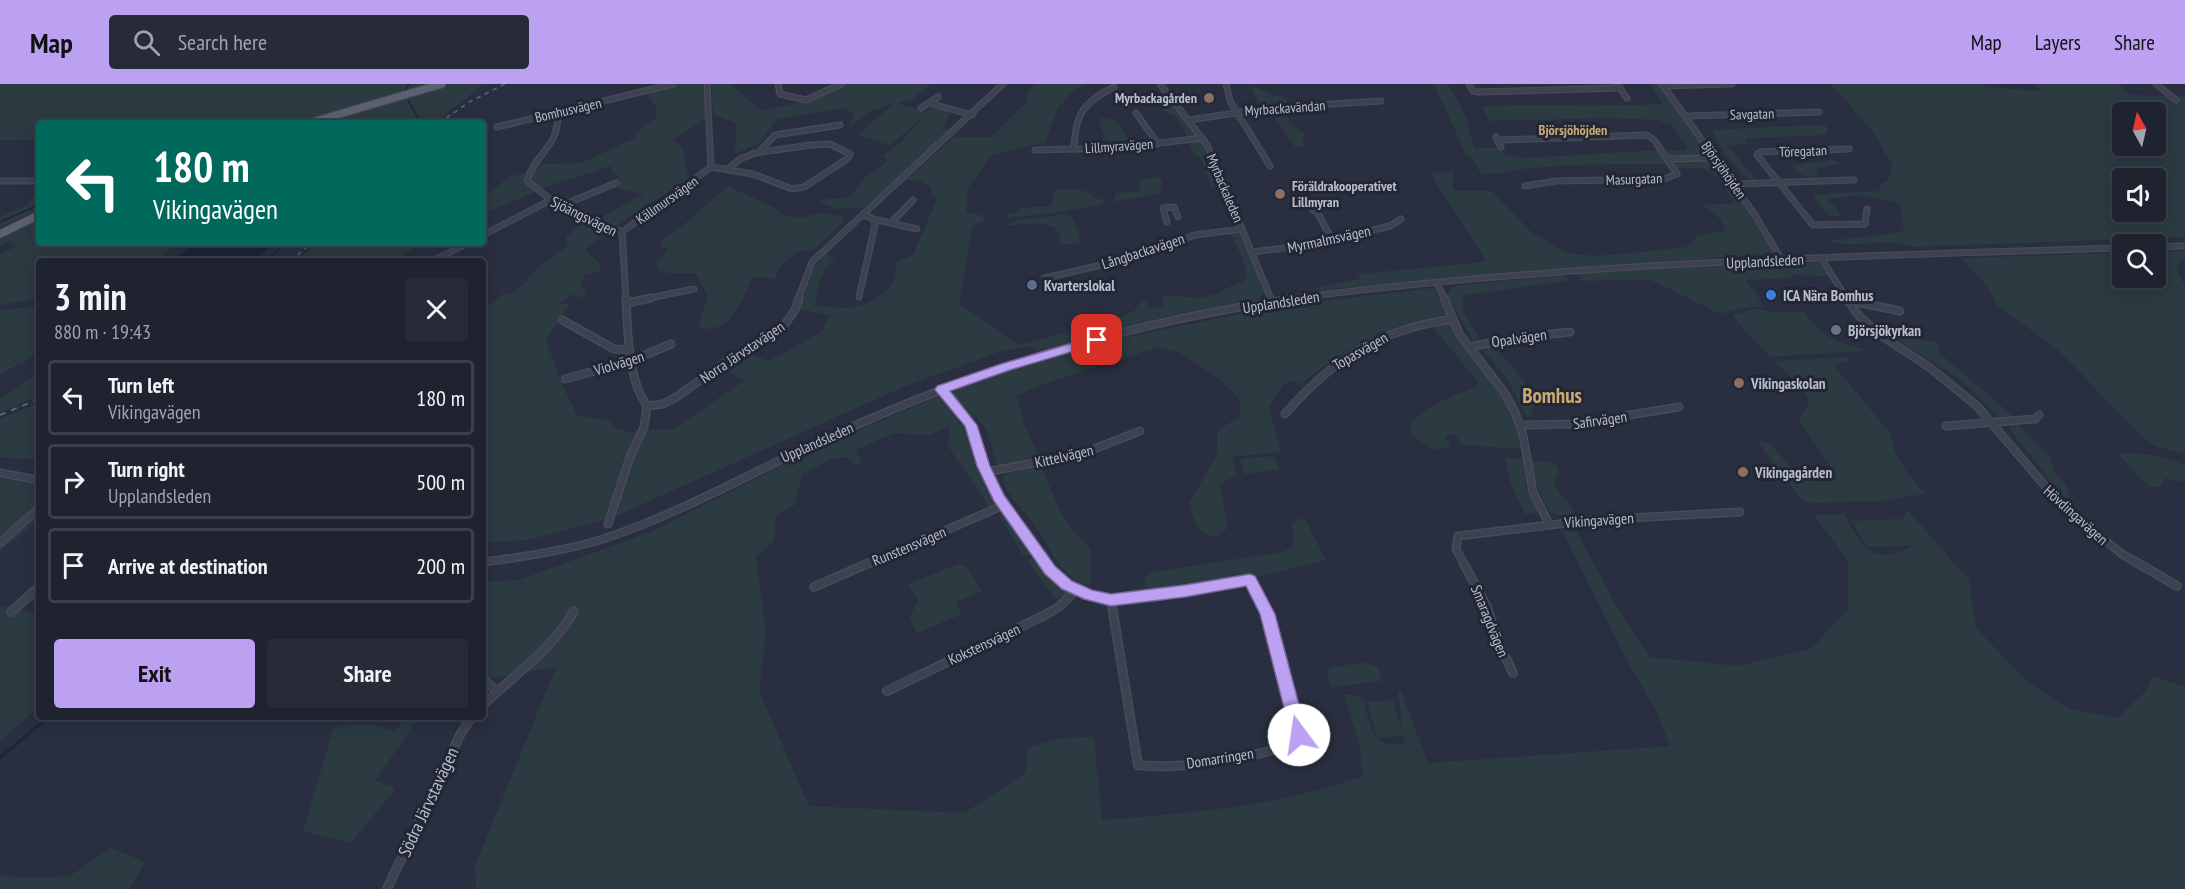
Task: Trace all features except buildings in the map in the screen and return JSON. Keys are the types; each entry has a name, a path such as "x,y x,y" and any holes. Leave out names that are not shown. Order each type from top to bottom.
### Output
{"main road":[{"path":"319,120 442,84"},
{"path":"0,234 36,216"}],"street":[{"name":"Bomhusvägen","path":"497,127 670,84"},
{"path":"707,84 711,167 753,174 795,189 804,187 847,159 850,153 828,143 760,152 744,157 728,169"},
{"path":"778,84 780,94 804,100 842,84"},
{"name":"Norra Järvstavägen","path":"647,406 663,404 678,396 728,360 783,327 795,310 804,279 812,262 1003,84"},
{"name":"Myrbackaleden","path":"1160,84 1190,120 1213,158 1272,302"},
{"path":"1226,84 1229,97 1270,166"},
{"path":"1469,84 1474,93 1619,86 1627,98"},
{"path":"1663,85 1732,84"},
{"path":"2156,84 2176,100"},
{"name":"Björsjöhöjden","path":"1663,85 1760,222 1781,259"},
{"path":"1074,149 1074,126 1078,114 1094,98 1114,87"},
{"path":"921,108 938,97"},
{"name":"Myrbackavändan","path":"1190,120 1275,107 1381,101"},
{"path":"929,103 972,115"},
{"name":"Sjöängsvägen","path":"558,112 557,136 527,179 531,186 551,200 622,232 631,361 641,400 647,406"},
{"name":"Savgatan","path":"1685,116 1819,112"},
{"path":"1136,113 1158,144"},
{"path":"760,152 775,135 840,125"},
{"path":"1501,147 1497,138 1645,135 1653,138 1668,159"},
{"name":"Lillmyravägen","path":"1035,150 1158,144 1202,138"},
{"name":"Töregatan","path":"1778,183 1757,153 1849,149"},
{"name":"Masurgatan","path":"1525,186 1559,181 1630,181 1671,178 1677,174 1668,159 1715,158"},
{"name":"Källmursvägen","path":"622,232 711,167"},
{"path":"1734,184 1854,180"},
{"path":"0,181 36,181"},
{"path":"562,205 616,183"},
{"path":"1778,183 1813,225 1864,224 1867,221 1867,209"},
{"path":"486,233 551,200"},
{"path":"891,223 913,200"},
{"path":"1167,222 1162,208 1174,207 1178,217"},
{"path":"1313,210 1317,212 1332,240"},
{"path":"862,214 873,219 917,229"},
{"path":"859,297 875,229 873,219"},
{"name":"Myrmalmsvägen","path":"1252,252 1302,247 1390,226 1401,219"},
{"name":"Långbackavägen","path":"1045,278 1119,261 1195,235 1242,229"},
{"path":"439,258 462,246"},
{"path":"2166,247 2185,246"},
{"name":"Upplandsleden","path":"486,562 566,551 633,530 787,456 941,390 1006,367 1118,334 1272,302 1437,283 1781,259 2112,248"},
{"name":"Hövdingavägen","path":"1821,258 1847,300 1880,334 1958,389 1992,423 2037,480 2063,507 2122,554 2177,586"},
{"path":"1437,283 1452,320 1468,347 1504,392 1521,425 1533,492 1549,524"},
{"path":"627,303 694,289"},
{"path":"1847,300 1900,311"},
{"path":"562,320 614,349 630,350"},
{"name":"Topasvägen","path":"1286,414 1318,377 1362,346 1411,325 1452,320"},
{"name":"Opalvägen","path":"1468,347 1515,338 1570,332"},
{"name":"Violvägen","path":"565,379 631,361 671,344"},
{"path":"941,390 971,425 986,472 1004,505 1053,573 1075,590 1111,600"},
{"path":"608,524 630,457 644,427 647,406"},
{"name":"Safirvägen","path":"1521,425 1575,424 1679,407"},
{"path":"1946,426 2035,419 2039,415"},
{"name":"Kittelvägen","path":"986,472 1082,454 1140,431"},
{"path":"0,473 36,479"},
{"name":"Runstensvägen","path":"814,587 1004,505"},
{"path":"0,543 36,511"},
{"name":"Vikingavägen","path":"1458,536 1549,524 1740,512"},
{"name":"Smaragdvägen","path":"1458,536 1456,549 1487,607 1500,646 1513,674"},
{"name":"Domarringen","path":"1250,580 1268,614 1299,739 1296,743 1203,762 1145,767 1137,762 1111,600 1250,580"},
{"path":"11,612 36,590"},
{"name":"Kokstensvägen","path":"887,691 1045,615 1064,603 1075,590"},
{"path":"486,702 496,691 549,649 564,632 574,611"},
{"path":"486,682 496,691"},
{"name":"Södra Järvstavägen","path":"387,889 461,733 470,720"}],"shaded area":[{"path":"0,84 434,84 310,120 36,120 36,140 0,140"},
{"path":"453,84 487,84 481,86 439,120 332,120"},
{"path":"680,84 704,84 706,119 672,140 683,148 688,179 616,226 605,220 603,216 644,194 619,189 619,176 612,173 612,166 542,189 532,182 533,174 540,164 581,163 633,139 643,126 655,119 657,109 645,92"},
{"path":"711,84 731,84 761,111 806,101 846,84 931,84 911,100 897,103 927,112 935,107 950,112 944,127 950,131 864,208 837,209 819,202 847,197 852,193 866,177 887,161 883,156 902,141 921,119 890,145 857,135 895,103 869,112 848,128 855,115 845,108 777,119 759,143 735,154 736,123 713,115"},
{"path":"1036,84 1085,84 1072,92 1058,108 1045,142 992,155 968,188 966,212 983,216 985,221 972,226 959,304 1019,345 1122,317 1134,311 1139,303 1145,300 1150,309 1165,306 1161,297 1164,295 1199,298 1220,293 1244,281 1247,277 1242,257 1230,233 1232,231 1241,233 1243,236 1264,292 1261,298 1169,316 1043,349 1038,350 1032,346 999,352 903,387 612,518 528,540 486,543 486,308 501,295 511,294 524,284 537,268 567,246 566,237 584,221 612,230 585,249 599,263 601,271 584,275 581,287 586,295 580,298 574,294 559,303 571,305 546,340 560,380 577,415 608,420 618,429 637,434 654,429 673,429 744,381 723,368 747,353 769,361 821,332 830,316 800,309 809,276 825,254 835,258 826,268 820,280 815,305 854,307 870,302 885,292 894,279 895,262 913,255 937,199 933,196 930,186 920,181 906,180 954,137 991,137 1027,101 1028,91"},
{"path":"1434,84 1448,84 1466,116 1474,148 1498,148 1503,154 1522,158 1659,150 1668,164 1566,166 1481,174 1471,157 1466,155"},
{"path":"1650,84 1659,84 1710,153 1669,157 1666,151 1685,150 1687,147 1672,125 1657,120 1609,118 1489,121 1482,106 1663,104"},
{"path":"1831,84 1984,84 1987,87 2041,91 2034,84 2119,84 2131,95 2185,96 2185,237 2166,238 2166,234 2112,234 2112,240 1912,247 1891,243 1849,244 1828,241 1904,232 1899,203 1862,195 1828,199 1840,213 1838,217 1828,215 1813,197 1819,194 1879,191 1880,184 1888,181 1893,165 1872,131"},
{"path":"1252,86 1285,97 1287,103 1261,105 1252,91"},
{"path":"1170,100 1176,105 1197,136 1187,137 1177,117 1163,111 1157,101"},
{"path":"1300,108 1301,110 1287,115 1290,124 1305,134 1304,146 1295,147 1270,110"},
{"path":"1104,118 1116,122 1128,139 1120,143 1106,141 1099,119"},
{"path":"1825,125 1828,130 1825,135 1750,138 1746,140 1747,144 1728,146 1756,180 1750,181 1730,161 1711,130"},
{"path":"1202,141 1222,186 1212,187 1200,156 1194,155 1189,142"},
{"path":"1711,159 1715,161 1755,218 1773,253 1317,290 1316,288 1357,279 1360,278 1359,274 1483,262 1485,259 1481,252 1437,185 1432,173 1453,172 1455,178 1452,184 1455,191 1492,191 1533,234 1566,252 1608,255 1688,247 1698,235 1726,231 1720,219 1703,205 1735,203 1714,174 1708,170 1678,168 1671,160"},
{"path":"1834,160 1841,163 1817,169 1818,177 1803,175 1792,165"},
{"path":"527,172 523,183 535,192 486,213 486,191 490,191 510,177"},
{"path":"1160,178 1162,183 1160,193 1115,202 1115,194 1140,190 1138,180"},
{"path":"728,186 775,208 782,215 802,218 818,213 844,216 841,224 814,250 797,252 781,265 775,279 752,277 733,315 718,327 709,329 698,327 708,296 695,273 667,273 659,270 656,263 668,250 660,246 661,240 682,226"},
{"path":"1060,189 1077,189 1092,194 1095,198 1104,200 1103,204 1055,213 1008,218 1007,214 1018,212 1020,208 1051,206 1053,193"},
{"path":"36,193 36,211 0,227 0,217 25,206"},
{"path":"1066,214 1076,227 1080,243 1059,245 1060,237 1057,231 1045,225 1005,225 1012,221"},
{"path":"36,220 36,246 173,246 159,258 36,258 36,299 0,305 0,255 16,246 9,241 0,246 0,238"},
{"path":"313,246 419,246 395,258 300,258"},
{"path":"2185,251 2185,259 2178,265 2178,273 2185,286 2185,454 2158,447 2145,440 2059,351 1998,306 1987,286 1961,258 2112,253 2112,288 2166,288 2166,252"},
{"path":"1818,262 1828,275 1791,275 1793,277 1790,278 1745,280 1758,295 1762,307 1742,308 1720,314 1651,280 1581,281 1578,274 1704,266"},
{"path":"1566,275 1569,281 1464,295 1462,309 1479,338 1473,340 1447,296 1450,289 1460,285"},
{"path":"1433,288 1446,314 1385,331 1335,358 1300,385 1293,380 1283,385 1269,407 1281,452 1232,457 1237,475 1220,484 1228,528 1215,537 1200,529 1189,504 1217,454 1217,431 1240,416 1239,398 1217,377 1181,353 1159,347 1016,395 1025,426 1040,458 998,468 986,429 975,415 956,423 964,424 983,474 999,501 989,507 948,446 949,426 930,435 895,433 856,450 862,463 855,466 848,457 831,459 802,475 794,506 776,515 774,541 756,556 766,631 759,691 809,806 964,813 1026,773 1027,748 1059,738 1094,737 1102,820 1266,802 1330,787 1362,776 1361,750 1344,695 1355,695 1365,699 1366,711 1375,738 1386,744 1405,744 1403,736 1377,738 1367,702 1393,700 1403,732 1398,693 1401,691 1428,763 1670,746 1658,714 1625,657 1562,531 1576,530 1617,607 1650,657 1737,666 1811,649 1848,609 1848,561 1814,515 1844,514 1865,547 1877,553 1889,554 1914,545 1867,547 1851,521 1897,519 1900,522 1908,510 1969,580 1976,628 2029,683 2070,709 2117,718 2146,691 2152,676 2185,687 2185,889 476,889 475,866 556,667 486,679 486,582 518,580 651,532 812,450 961,387 1108,341 1272,307"},
{"path":"36,306 36,354 20,364 5,350 18,364 0,375 0,310"},
{"path":"1754,309 1805,312 1817,328 1827,336 1863,351 1770,357 1732,316"},
{"path":"1450,322 1503,394 1516,424 1521,449 1461,445 1455,434 1445,437 1451,447 1434,450 1413,436 1409,427 1424,412 1444,400 1472,389 1479,383 1431,325"},
{"path":"1902,336 1938,342 1938,352 2013,416 1998,418 1988,405 1963,383 1893,337"},
{"path":"1492,347 1499,353 1523,380 1535,406 1530,410 1534,417 1527,417 1524,413 1507,378 1485,352 1484,348"},
{"path":"1847,357 1850,360 1835,365 1837,369 1891,434 1895,451 1904,468 1925,494 1881,501 1811,503 1801,499 1758,443 1762,441 1770,444 1801,478 1821,480 1837,476 1799,420 1810,400 1801,387 1774,361"},
{"path":"36,374 36,396 0,413 0,399"},
{"path":"36,404 36,460 0,457 0,419"},
{"path":"2018,425 2051,458 2053,469 2065,483 2070,497 2066,498 2059,491 2011,431 2010,426"},
{"path":"2117,453 2155,455 2183,464 2185,465 2185,480 2179,482 2165,478 2161,487 2149,487"},
{"path":"1274,456 1279,470 1244,474 1240,459"},
{"path":"1505,457 1523,459 1526,485 1539,512 1525,514 1510,483"},
{"path":"1531,462 1554,463 1559,469 1554,482 1574,513 1561,516 1549,512 1535,482"},
{"path":"1041,466 1059,509 1073,531 1091,550 1091,582 1087,585 1062,567 1004,484 1002,477 1008,473"},
{"path":"0,479 36,484 36,522 0,551"},
{"path":"1005,510 1035,552 1024,557 999,515"},
{"path":"1298,519 1305,519 1326,560 1233,582 1159,590 1145,586 1144,577 1153,572 1281,552 1292,548 1294,540 1292,524"},
{"path":"1036,556 1067,592 1055,599 1030,564 1028,559"},
{"path":"959,564 966,566 982,591 956,602 962,614 917,633 909,618 918,601 908,584"},
{"path":"0,606 36,613 36,710 0,741"},
{"path":"1364,662 1378,667 1381,681 1334,687 1330,685 1329,668"},
{"path":"404,720 417,720 375,781 396,788 351,843 303,831 334,726 370,724 395,731"},
{"path":"111,848 145,862 130,889 0,889 0,875 30,878 70,876"}],"water":[{"path":"193,246 271,246 256,258 175,258"}],"waterway":[{"path":"404,92 409,84"},
{"path":"408,100 419,120"},
{"path":"0,222 36,206"},
{"path":"269,258 283,246"},
{"path":"0,758 44,720"}],"railway":[{"path":"443,120 471,101 505,84"},
{"path":"294,258 308,246"},
{"path":"0,415 36,400"}],"place":[{"name":"Myrbackagården","path":"1209,98"},
{"name":"Föräldrakooperativet Lillmyran","path":"1280,194"},
{"name":"Kvarterslokal","path":"1032,285"},
{"name":"ICA Nära Bomhus","path":"1771,295"},
{"name":"Björsjökyrkan","path":"1836,330"},
{"name":"Vikingaskolan","path":"1739,383"},
{"name":"Vikingagården","path":"1743,472"}],"district":[{"name":"Björsjöhöjden","path":"1573,130"},
{"name":"Bomhus","path":"1552,395"}],"route":[{"path":"1097,340 1006,367 941,390 968,419 983,466 999,498 1050,570 1075,590 1111,600 1250,580 1268,614 1299,735"}]}
